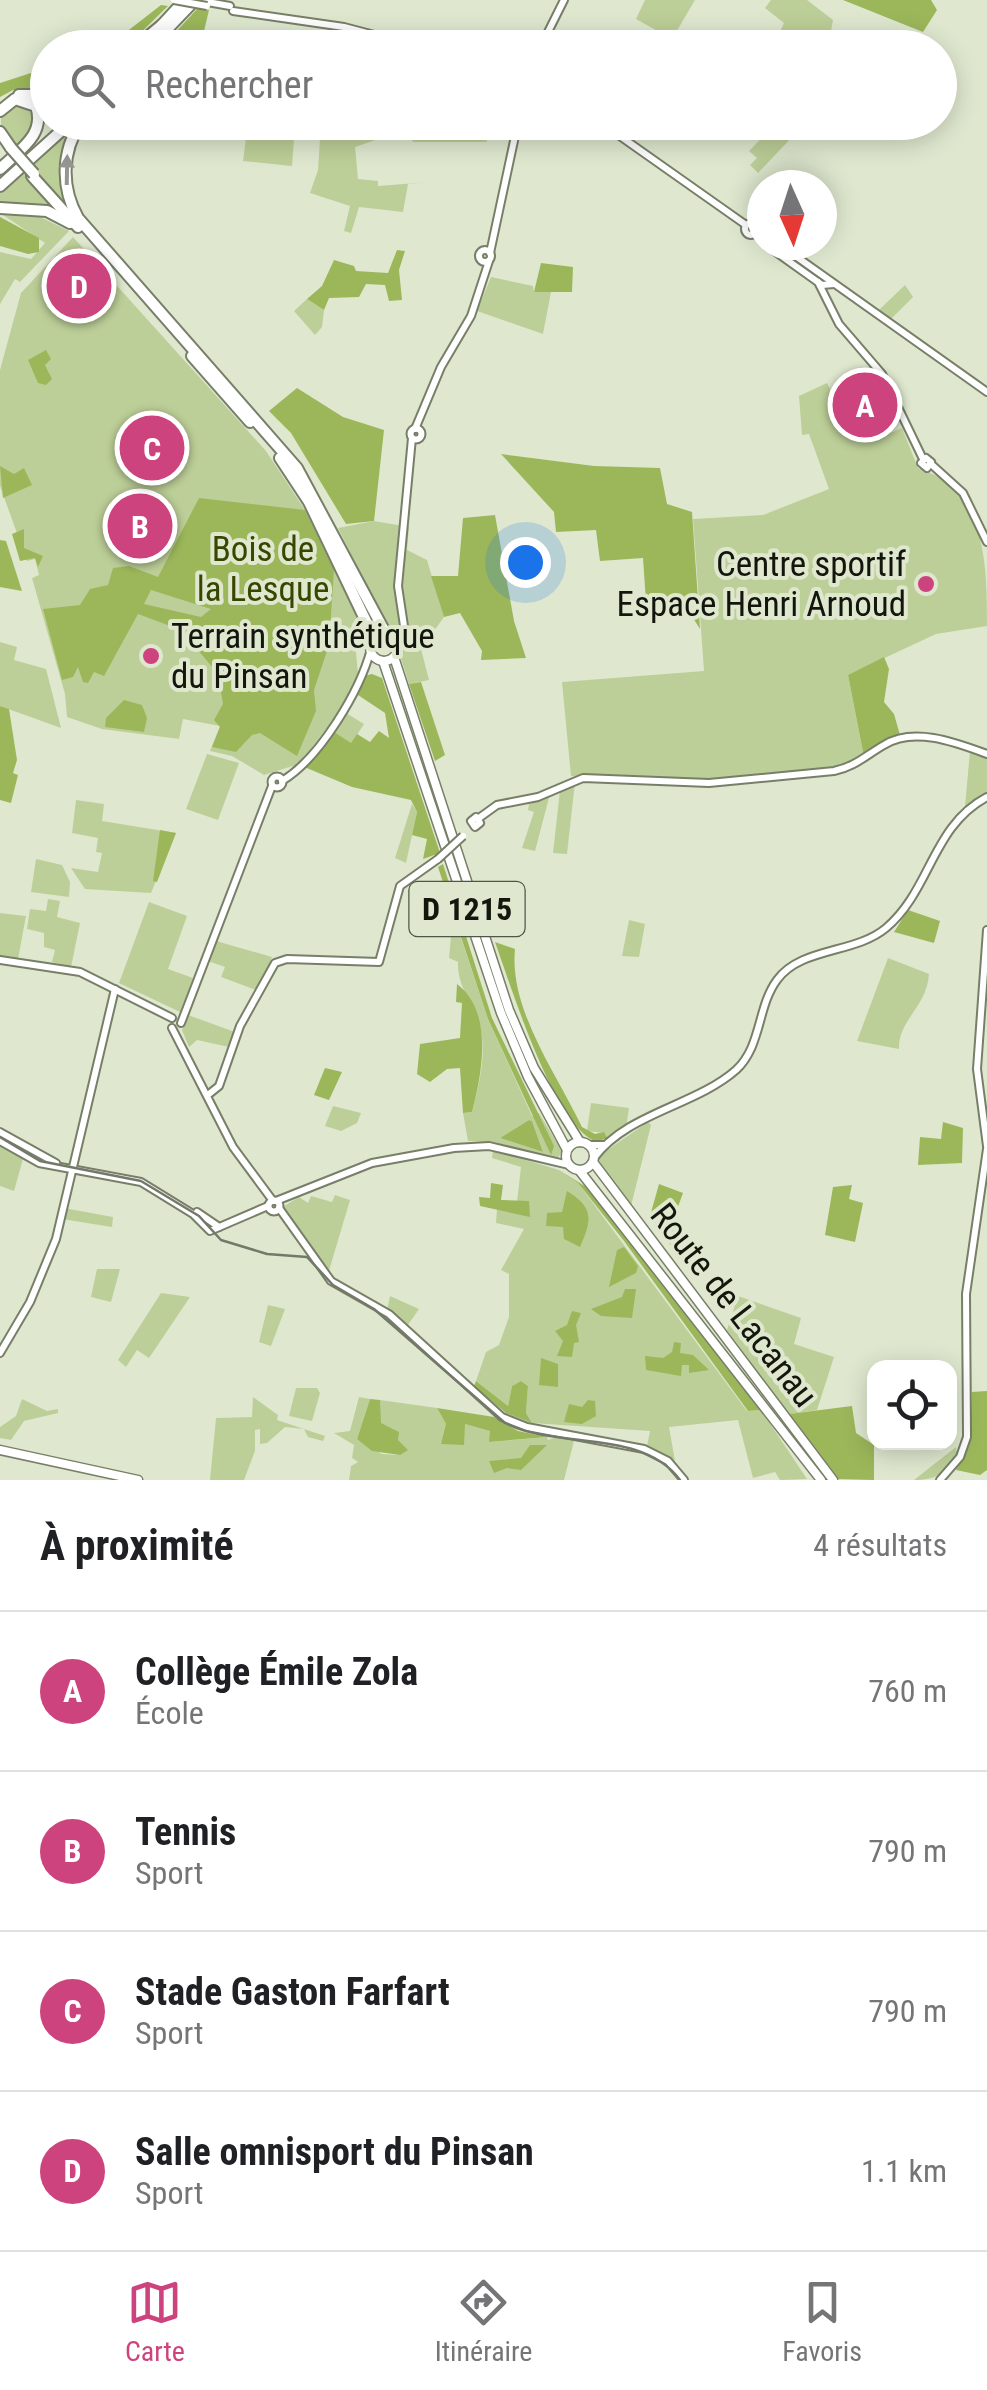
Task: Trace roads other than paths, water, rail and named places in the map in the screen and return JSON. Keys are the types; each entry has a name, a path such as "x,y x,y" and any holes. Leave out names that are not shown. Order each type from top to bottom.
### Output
{"highway":[{"path":"157,30 185,0"},
{"path":"167,30 196,0"},
{"path":"0,107 14,95 30,95"},
{"path":"0,107 15,98 30,102"},
{"path":"0,132 10,149"},
{"path":"0,140 285,464 309,502 372,644"},
{"path":"0,169 30,140"},
{"path":"0,177 41,140"},
{"path":"0,186 51,140"},
{"path":"71,140 65,172 79,226"},
{"path":"0,208 47,211 79,226"},
{"path":"102,252 298,468 388,634"}],"main road":[{"path":"388,634 398,646 394,657 380,660 372,644 388,634"},
{"name":"D 1215","path":"394,657 509,1010 534,1068 584,1144"},
{"name":"D 1215","path":"380,660 501,1012 565,1158"},
{"path":"584,1144 565,1158 579,1170 593,1160"},
{"name":"Route de Lacanau","path":"584,1144 833,1480"},
{"name":"Route de Lacanau","path":"579,1170 820,1480"},
{"path":"0,1450 138,1480"}],"street":[{"path":"174,0 342,30"},
{"path":"196,0 208,4"},
{"path":"549,30 564,0"},
{"path":"398,646 403,630 398,586 413,450 433,384 468,322 486,278 486,256 494,237 514,140"},
{"path":"626,140 746,225 747,232"},
{"path":"789,260 987,392"},
{"path":"798,260 822,281"},
{"path":"822,281 821,294 839,324 882,374 923,459 963,493 987,542"},
{"path":"388,634 403,630"},
{"path":"177,1023 261,811 277,783 296,771 352,700 372,644"},
{"path":"366,663 380,660"},
{"path":"209,1094 219,1086 234,1039 275,963 287,959 379,962 400,886 438,859 472,826 479,825 479,818 497,805 538,797 583,778 732,781 853,767 886,744 910,737 948,741 987,754"},
{"path":"593,1160 609,1144 740,1066 780,976 797,964 866,940 888,926 910,900 951,824 987,797"},
{"path":"940,1480 966,1445 966,1292 987,1147 977,1068 987,930"},
{"path":"0,960 66,970 115,990 177,1023 232,1147 324,1280 391,1319 516,1424 644,1449 668,1461 684,1480"},
{"path":"0,1352 51,1254 115,990"},
{"path":"0,1132 41,1157 141,1182 194,1214 206,1229 217,1231 364,1166 454,1148 489,1146 565,1158"},
{"path":"0,1141 35,1162 142,1179 212,1226 225,1226"},
{"path":"584,1144 609,1144"}],"tram line":[{"path":"0,1137 40,1161 141,1181 199,1216 221,1240 267,1254 307,1257 333,1285 374,1309 505,1423 549,1436 622,1446 644,1453 664,1464 680,1480"}],"place":[{"name":"Salle omnisport du Pinsan","path":"79,286"},
{"name":"Collège Émile Zola","path":"865,405"},
{"name":"Stade Gaston Farfart","path":"152,448"},
{"name":"Tennis","path":"140,526"},
{"name":"Centre sportif Espace Henri Arnoud","path":"926,584"},
{"name":"Terrain synthétique du Pinsan","path":"151,656"}],"park label":[{"name":"Bois de la Lesque","path":"263,569"}]}
